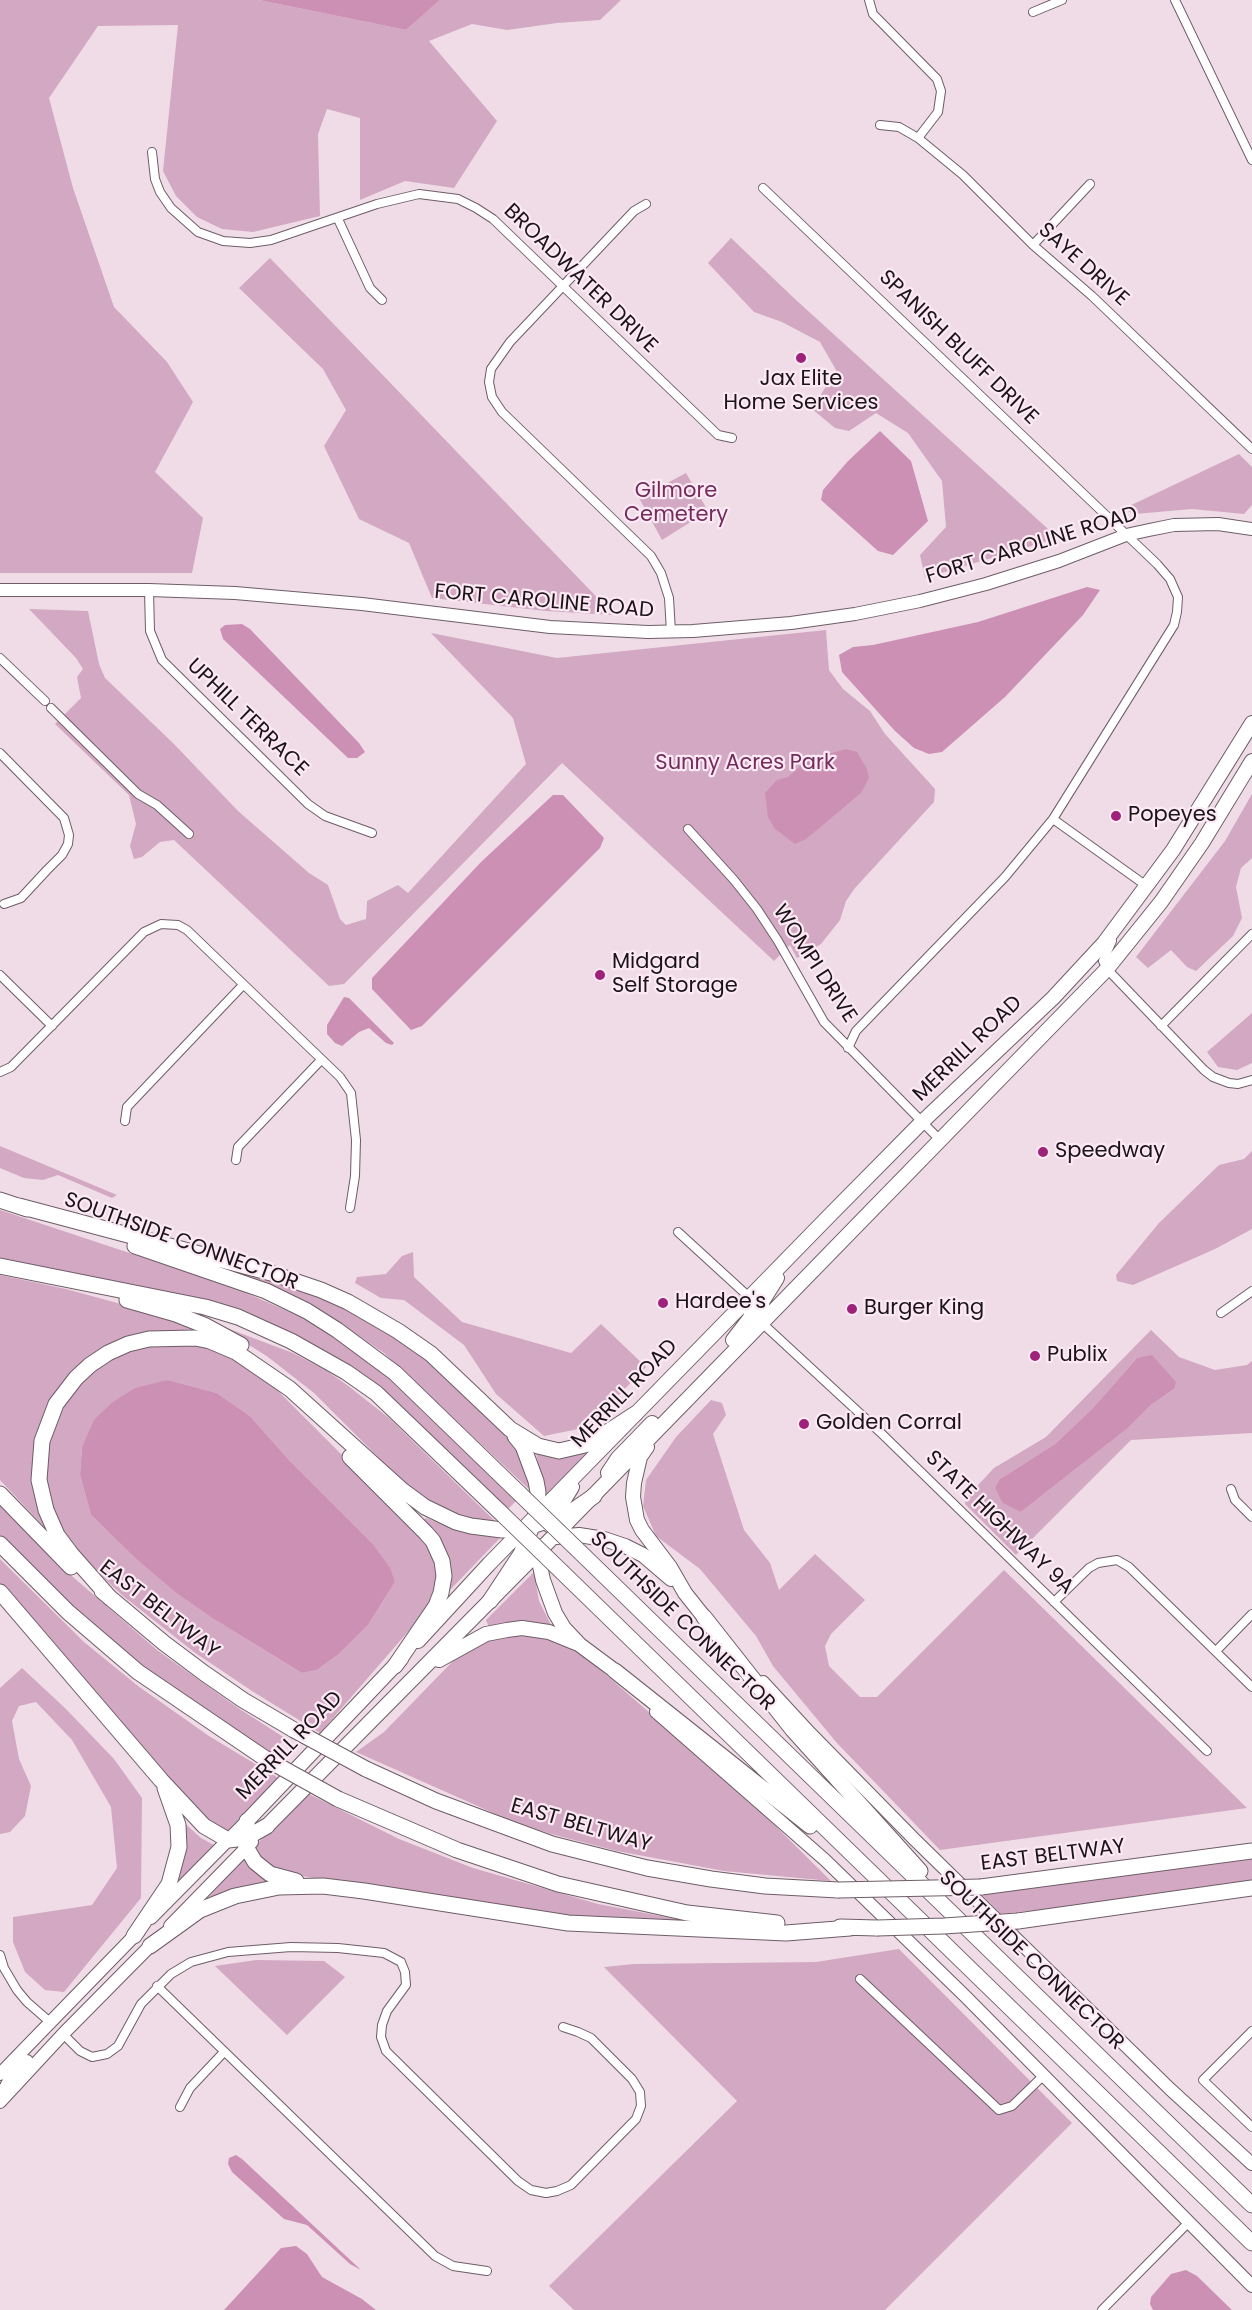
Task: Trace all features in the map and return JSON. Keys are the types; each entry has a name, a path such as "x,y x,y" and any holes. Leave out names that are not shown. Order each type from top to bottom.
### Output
{"highway":[{"name":"SOUTHSIDE CONNECTOR","path":"0,1200 257,1288 307,1311 362,1347 395,1373 1252,2205"},
{"path":"19,1206 271,1273 339,1298 374,1316 431,1354 510,1429 523,1446 538,1492 539,1532"},
{"path":"0,1266 205,1307 238,1317 316,1353 376,1394 1252,2243"},
{"path":"92,1284 119,1297 176,1314 206,1326 266,1361 290,1379 425,1507"},
{"path":"110,1598 72,1555 57,1534 46,1510 39,1480 42,1441 48,1422 63,1393 90,1365 128,1344 149,1339 179,1337 210,1341 237,1352 290,1389 375,1466 425,1507 456,1522 471,1526 539,1532"},
{"path":"260,1368 426,1533 439,1552 444,1576 438,1600 394,1666"},
{"path":"510,1429 538,1446 559,1450 572,1449 588,1444 635,1414"},
{"name":"EAST BELTWAY","path":"0,1494 73,1568 164,1643 243,1700 366,1769 436,1801 552,1844 647,1868 711,1879 765,1886 837,1890 981,1887 1252,1851"},
{"path":"490,1601 539,1532 594,1496"},
{"path":"0,1544 68,1612 128,1665 178,1702 266,1759 338,1799 457,1850 591,1893 687,1913 782,1924 877,1928 1018,1921 1252,1888"},
{"path":"0,1592 161,1780 204,1826 228,1840 246,1842 267,1826"},
{"path":"704,1617 793,1730 983,1943"},
{"path":"615,1671 815,1830 844,1847"},
{"path":"129,1941 169,1884 179,1847 178,1825 161,1780"},
{"path":"247,1821 246,1842 255,1862 270,1874 287,1880 568,1923 786,1933 850,1928"},
{"path":"150,1946 200,1910 235,1896 279,1887 323,1886"}],"main road":[{"name":"MERRILL ROAD","path":"247,1821 489,1564 539,1532 587,1463 922,1122 1053,998 1104,943 1148,887 1200,809 1252,723"},
{"name":"MERRILL ROAD","path":"594,1496 1107,969 1143,927 1173,886 1252,761"},
{"path":"762,1323 762,1302 770,1287 830,1215"},
{"path":"594,1496 618,1458 744,1328 752,1310 749,1297"},
{"path":"664,1424 640,1457 633,1483 634,1509 642,1530 704,1617"},
{"path":"615,1671 580,1645 564,1628 548,1596 540,1566 539,1532 604,1539 624,1546 643,1555 685,1593"},
{"name":"MERRILL ROAD","path":"267,1826 490,1601"},
{"path":"424,1668 486,1634 507,1630 522,1628 549,1632 580,1645"}],"street":[{"path":"868,0 873,14 937,79 941,91 941,103 938,112 918,138"},
{"path":"1033,12 1062,0"},
{"path":"1174,0 1252,160"},
{"name":"SAYE DRIVE","path":"880,125 899,127 918,138 963,175 1033,245 1092,296 1252,449"},
{"name":"BROADWATER DRIVE","path":"152,152 155,179 160,192 171,208 198,232 223,241 250,243 271,240 377,204 419,194 458,199 493,219 718,435 732,438"},
{"path":"1033,245 1089,184"},
{"name":"SPANISH BLUFF DRIVE","path":"763,188 1126,535 1170,579 1178,597 1174,624 1053,819 1005,877 856,1031 848,1048"},
{"path":"646,204 634,211 510,342 490,369 489,382 492,397 502,412 651,556 661,573 669,598 671,632"},
{"path":"338,219 370,288 382,300"},
{"name":"FORT CAROLINE ROAD","path":"0,590 149,590 235,593 362,604 550,627 671,632 791,623 855,614 920,601 997,581 1059,561 1126,535 1174,525 1218,524 1252,529"},
{"name":"UPHILL TERRACE","path":"149,590 150,631 162,660 308,804 325,816 372,833"},
{"path":"0,658 138,794 157,805 189,834"},
{"path":"1,755 64,818 69,835 68,844 62,855 21,898 4,904"},
{"path":"1053,819 1148,887"},
{"name":"WOMPI DRIVE","path":"688,829 757,909 824,1022 940,1140"},
{"path":"1131,910 1105,953 1103,961 1107,969 1213,1077 1238,1084 1252,1080"},
{"path":"0,1072 10,1067 144,932 161,924 178,925 187,930 242,986 340,1077 351,1093 356,1140 355,1176 350,1208"},
{"path":"1161,1026 1252,934"},
{"path":"0,975 52,1026"},
{"path":"125,1121 127,1107 242,986"},
{"path":"237,1160 238,1147 321,1060"},
{"path":"678,1232 749,1297"},
{"path":"1221,1313 1252,1291"},
{"name":"STATE HIGHWAY 9A","path":"762,1323 880,1432 1207,1751"},
{"path":"1231,1489 1235,1500 1252,1517"},
{"path":"1054,1602 1089,1569 1098,1563 1117,1560 1129,1567 1252,1687"},
{"path":"1215,1651 1252,1614"},
{"path":"704,1617 810,1734 865,1789 1145,2065 1252,2164"},
{"path":"615,1671 663,1718 825,1860 965,1996 1252,2286"},
{"name":"MERRILL ROAD","path":"0,2074 247,1821"},
{"path":"0,2102 246,1842"},
{"path":"129,1941 123,1957 64,2021 63,2034 80,2051 92,2057 107,2054 118,2046 141,2004 171,1974 191,1962 228,1952 291,1947 338,1948 384,1953 401,1962 406,1985 387,2011 382,2025 381,2037 386,2051 518,2181 531,2190 546,2193 557,2191 571,2184 636,2119 641,2106 640,2092 632,2079 591,2038 578,2031 562,2027"},
{"path":"0,1955 4,1968 17,1990 50,2022 52,2031 4,2086 0,2102"},
{"path":"860,1979 994,2107 1003,2110 1012,2106 1044,2075"},
{"path":"157,1986 435,2256 453,2266 487,2271"},
{"path":"1252,2031 1203,2080 1252,2127"},
{"path":"180,2107 190,2088 224,2052"},
{"path":"1101,2310 1189,2222"}],"green space":[{"path":"0,0 259,0 406,30 440,0 621,0 600,20 507,30 472,24 429,41 497,121 454,188 405,181 360,200 360,118 327,109 318,134 320,216 253,232 222,229 197,217 176,196 163,171 178,25 98,26 49,98 73,188 114,307 167,362 193,402 155,472 203,518 192,573 0,573"},
{"path":"731,238 1058,538 925,578 920,555 946,527 942,481 908,433 876,413 849,431 835,428 812,409 836,370 820,342 782,322 754,312 708,263"},
{"path":"270,258 614,615 546,611 432,598 409,543 359,519 324,446 346,410 323,369 239,288"},
{"path":"1239,454 1252,467 1252,505 1244,514 1192,509 1135,514 1123,509"},
{"name":"Gilmore Cemetery","path":"686,473 708,511 662,540 639,498"},
{"name":"Sunny Acres Park","path":"29,609 88,611 99,664 105,678 174,744 238,811 309,873 328,885 340,919 346,925 366,919 367,901 398,885 408,893 526,764 513,718 431,633 557,658 826,630 829,670 843,689 870,711 885,734 935,789 934,802 855,888 846,901 840,920 821,944 797,958 790,945 774,961 562,763 344,984 329,986 174,840 160,842 142,857 134,859 130,846 136,824 129,795 55,724 81,698 77,677 83,669 76,658"},
{"path":"1252,794 1252,858 1241,868 1236,887 1242,918 1233,936 1196,971 1187,967 1171,950 1148,968 1136,957 1225,841"},
{"path":"1252,1013 1252,1063 1237,1070 1218,1067 1207,1052"},
{"path":"0,1146 117,1195 112,1198 58,1175 43,1180 24,1178 0,1168"},
{"path":"1252,1151 1252,1229 1215,1249 1133,1285 1117,1281 1116,1275 1159,1223 1219,1165 1244,1159"},
{"path":"0,1210 235,1288 303,1318 336,1338 397,1385 516,1501 508,1509 399,1405 351,1368 282,1329 0,1259"},
{"path":"413,1252 414,1277 462,1322 571,1353 601,1324 646,1367 588,1427 544,1436 496,1394 464,1345 404,1300 381,1298 355,1283 357,1277 386,1274 402,1256"},
{"path":"242,1271 308,1291 360,1316 422,1355 511,1441 522,1457 532,1492 384,1353 321,1310 241,1273"},
{"path":"0,1275 66,1289 143,1310 194,1329 196,1333 123,1340 46,1412 43,1520 46,1529 0,1480"},
{"path":"224,1327 293,1353 327,1371 347,1385 389,1418 499,1525 446,1513 410,1489 314,1393 268,1357"},
{"path":"1151,1330 1179,1357 1215,1370 1247,1365 1252,1361 1252,1433 1131,1440 1016,1555 965,1504 966,1498 994,1468 1046,1437","holes":["1152,1356 1174,1389 1151,1405 1128,1428 1021,1512 1000,1479 1055,1444 1092,1409 1137,1358"]},
{"path":"173,1341 219,1350 249,1367 277,1390 416,1529 434,1556 437,1577 429,1604 419,1619 320,1733 194,1652 123,1596 71,1547 48,1501 45,1460 54,1420 78,1381 119,1352","holes":["168,1380 217,1393 250,1416 289,1460 372,1543 395,1582 368,1625 339,1654 317,1670 302,1673 212,1618 176,1593 136,1559 91,1515 80,1475 82,1447 95,1420 110,1404"]},
{"path":"711,1400 722,1403 726,1415 713,1434 744,1530 770,1563 779,1590 815,1554 865,1600 831,1634 825,1646 829,1666 860,1697 877,1697 1004,1570 1247,1808 940,1850 836,1742 773,1666 756,1636 700,1569 656,1536 643,1506 646,1480 676,1437"},
{"path":"536,1453 557,1457 587,1453 546,1495"},
{"path":"0,1504 65,1570 157,1650 238,1708 285,1738 271,1754 191,1704 98,1633 0,1537"},
{"path":"426,1518 461,1532 500,1538 449,1591 421,1521"},
{"path":"0,1559 84,1642 138,1686 209,1736 280,1779 227,1833 213,1830 0,1587"},
{"path":"534,1572 539,1601 552,1627 489,1627 486,1620"},
{"path":"528,1633 556,1639 575,1648 740,1791 831,1881 724,1871 617,1851 551,1834 509,1820 356,1752 384,1732 453,1661 466,1651 500,1635"},
{"path":"22,1668 114,1759 142,1798 141,1898 64,1992 45,1990 25,1972 13,1942 13,1917 92,1905 117,1868 111,1807 72,1740 36,1702 19,1706 12,1721 19,1759 31,1786 25,1816 10,1832 0,1834 0,1688"},
{"path":"307,1793 399,1839 473,1868 598,1904 703,1924 601,1922 430,1899 266,1868 254,1847"},
{"path":"181,1820 201,1838 214,1845 179,1882 176,1879"},
{"path":"245,1856 272,1881 202,1905"},
{"path":"1252,1858 1252,1882 1114,1901 1001,1914 982,1895"},
{"path":"899,1949 1072,2123 885,2310 574,2310 549,2286 737,2101 604,1967 634,1964 816,1962"},
{"path":"256,1960 324,1961 345,1977 287,2035 215,1966"}],"shaded area":[{"path":"259,0 440,0 406,30"},
{"path":"880,431 911,461 928,521 893,555 878,551 821,500 823,490 848,461"},
{"path":"1087,587 1100,590 1083,615 1005,697 942,752 929,754 914,748 895,731 842,672 839,655 853,647 873,645 978,622"},
{"path":"242,624 250,629 365,752 357,758 348,758 223,639 220,629 225,625"},
{"path":"846,749 857,752 867,769 869,778 861,793 806,839 795,844 775,829 768,817 765,793 777,780 788,777 807,760"},
{"path":"553,795 563,795 604,838 600,848 422,1026 411,1030 372,989 372,978 481,862"},
{"path":"344,997 349,998 394,1043 392,1045 386,1043 369,1028 359,1032 342,1046 335,1043 327,1034 327,1025"},
{"path":"1152,1355 1176,1382 1174,1389 1151,1405 1128,1428 1021,1512 1003,1503 995,1488 1000,1479 1055,1444 1092,1409 1137,1358"},
{"path":"168,1380 217,1393 250,1416 289,1460 372,1543 390,1568 395,1582 368,1625 339,1654 317,1670 302,1673 212,1618 176,1593 136,1559 91,1515 80,1475 82,1447 94,1420 110,1404 135,1388"},
{"path":"236,2155 361,2270 350,2264 307,2225 284,2219 232,2172 228,2164 229,2158"},
{"path":"296,2246 307,2254 322,2277 362,2299 376,2310 224,2310 281,2248"},
{"path":"1186,2270 1197,2276 1232,2310 1153,2310 1150,2304 1151,2297 1171,2274"}],"place":[{"name":"Jax Elite Home Services","path":"801,358"},
{"name":"Popeyes","path":"1116,816"},
{"name":"Midgard Self Storage","path":"600,975"},
{"name":"Speedway","path":"1043,1152"},
{"name":"Hardee's","path":"663,1303"},
{"name":"Burger King","path":"852,1309"},
{"name":"Publix","path":"1035,1356"},
{"name":"Golden Corral","path":"804,1424"}]}
